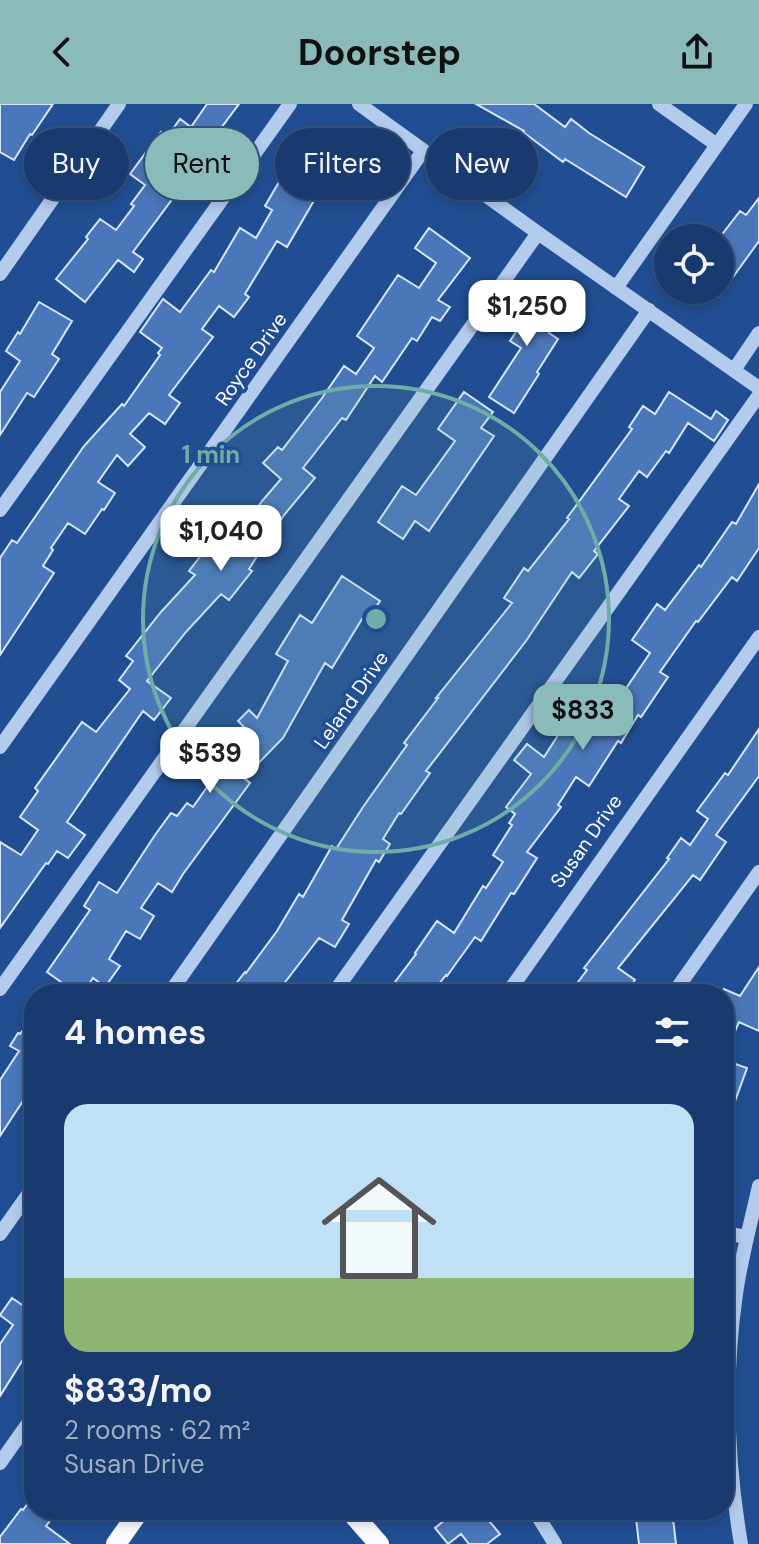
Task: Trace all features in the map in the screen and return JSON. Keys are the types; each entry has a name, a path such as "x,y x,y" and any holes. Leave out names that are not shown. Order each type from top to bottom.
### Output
{"main road":[{"path":"116,1544 133,1520"},
{"path":"358,1520 379,1544"}],"street":[{"path":"0,274 119,104"},
{"path":"0,510 290,104"},
{"path":"359,104 759,388"},
{"path":"659,104 717,145"},
{"path":"616,288 746,104"},
{"name":"Royce Drive","path":"0,747 423,151"},
{"path":"0,989 538,233"},
{"name":"Leland Drive","path":"176,984 649,310"},
{"path":"734,370 759,333"},
{"path":"340,984 759,395"},
{"name":"Susan Drive","path":"514,984 759,637"},
{"path":"680,984 759,872"},
{"path":"734,1310 759,1186"},
{"path":"0,1234 24,1200"},
{"path":"734,1235 747,1237"},
{"path":"0,1463 24,1429"},
{"path":"734,1489 741,1544"},
{"path":"540,1520 555,1544"}],"building":[{"path":"0,104 53,104 37,128 24,128 24,144 14,160 0,152"},
{"path":"207,104 239,104 221,128 174,128 180,119 191,127"},
{"path":"476,104 534,104 565,127 571,119 644,167 626,197 565,159 563,162 538,143 538,128 519,128"},
{"path":"145,154 145,185 130,174"},
{"path":"145,185 145,200 172,200 133,252 143,259 134,272 118,260 85,302 56,279 100,219 116,230 134,206 131,204"},
{"path":"275,189 275,200 314,200 287,247 277,241 245,294 249,297 234,317 219,306 202,329 213,337 169,395 180,403 165,424 149,413 130,434 145,447 128,466 117,455 98,482 115,493 85,534 68,523 43,566 54,573 0,655 0,558 12,540 17,543 84,446 122,404 124,406 160,355 158,353 162,348 140,332 163,299 180,312 211,270 214,272 240,228 256,238 272,210 265,206"},
{"path":"759,198 759,241 734,276 734,224 730,224 740,211 746,215"},
{"path":"429,228 470,258 438,300 450,307 440,321 432,317 417,341 412,338 382,382 375,376 346,420 342,418 303,468 315,478 284,515 249,569 252,571 229,600 221,594 147,681 171,698 154,720 143,711 67,822 85,835 68,858 57,851 46,863 0,928 0,842 21,855 38,830 20,817 38,791 35,788 82,722 96,732 130,689 119,680 133,661 126,656 195,575 189,571 234,507 251,517 281,479 263,463 278,447 282,450 344,366 356,374 374,348 357,336 398,275 419,288 436,263 415,248"},
{"path":"516,282 562,313 549,333 558,339 514,413 489,397 521,348 510,341 529,312 506,295"},
{"path":"39,302 72,321 52,354 59,359 34,397 27,393 0,435 0,392 20,361 6,351"},
{"path":"464,392 493,412 481,428 494,436 429,531 415,521 403,539 378,522 402,486 416,495 455,441 438,429"},
{"path":"669,392 711,419 716,411 728,420 714,441 688,423 669,453 666,451 647,477 639,471 619,499 629,506 594,551 598,554 579,578 572,572 526,641 426,771 430,773 399,813 383,839 390,844 379,862 376,860 342,920 349,924 335,947 319,938 284,984 236,984 277,931 299,894 303,897 332,846 336,849 436,698 512,603 504,598 524,568 528,571 569,519 632,429 629,427 643,406 655,414"},
{"path":"759,484 759,548 737,581 732,577 696,621 660,672 668,677 621,743 618,741 589,786 576,777 558,805 561,807 527,852 537,858 481,941 475,937 439,984 394,984 437,921 454,933 483,886 486,888 503,862 493,855 512,825 509,823 515,814 506,807 531,774 514,760 527,744 544,757 569,718 564,715 579,689 612,709 650,653 632,640 657,604 665,610 699,565 701,567 732,522 736,524"},
{"path":"342,576 380,601 366,622 362,619 332,668 325,663 283,738 244,778 250,783 172,892 158,883 141,908 154,916 140,939 126,931 109,959 120,966 107,984 93,978 89,984 59,984 61,982 47,972 90,910 84,906 99,882 117,893 171,813 177,816 187,803 193,807 212,780 203,774 215,758 220,762 249,732 238,721 249,710 257,718 288,661 276,654 300,615 312,623"},
{"path":"759,729 759,776 716,835 726,842 700,880 693,875 618,968 635,980 632,984 576,984 587,970 584,968 669,859 681,838 690,845 708,819 697,811 725,773 728,775"},
{"path":"759,967 759,1031 739,1022 734,1034 734,993 740,996"},
{"path":"24,1029 24,1099 0,1136 0,1080 19,1051 10,1046"},
{"path":"734,1063 747,1068 734,1104"},
{"path":"12,1298 24,1306 24,1358 0,1396 0,1344 13,1325 0,1315"},
{"path":"23,1510 24,1520 50,1520 46,1526 70,1544 0,1544 0,1537"},
{"path":"445,1520 488,1520 500,1534 487,1544 469,1544 461,1534 448,1544 435,1528"},
{"path":"636,1520 673,1520 676,1544 639,1544"}]}
